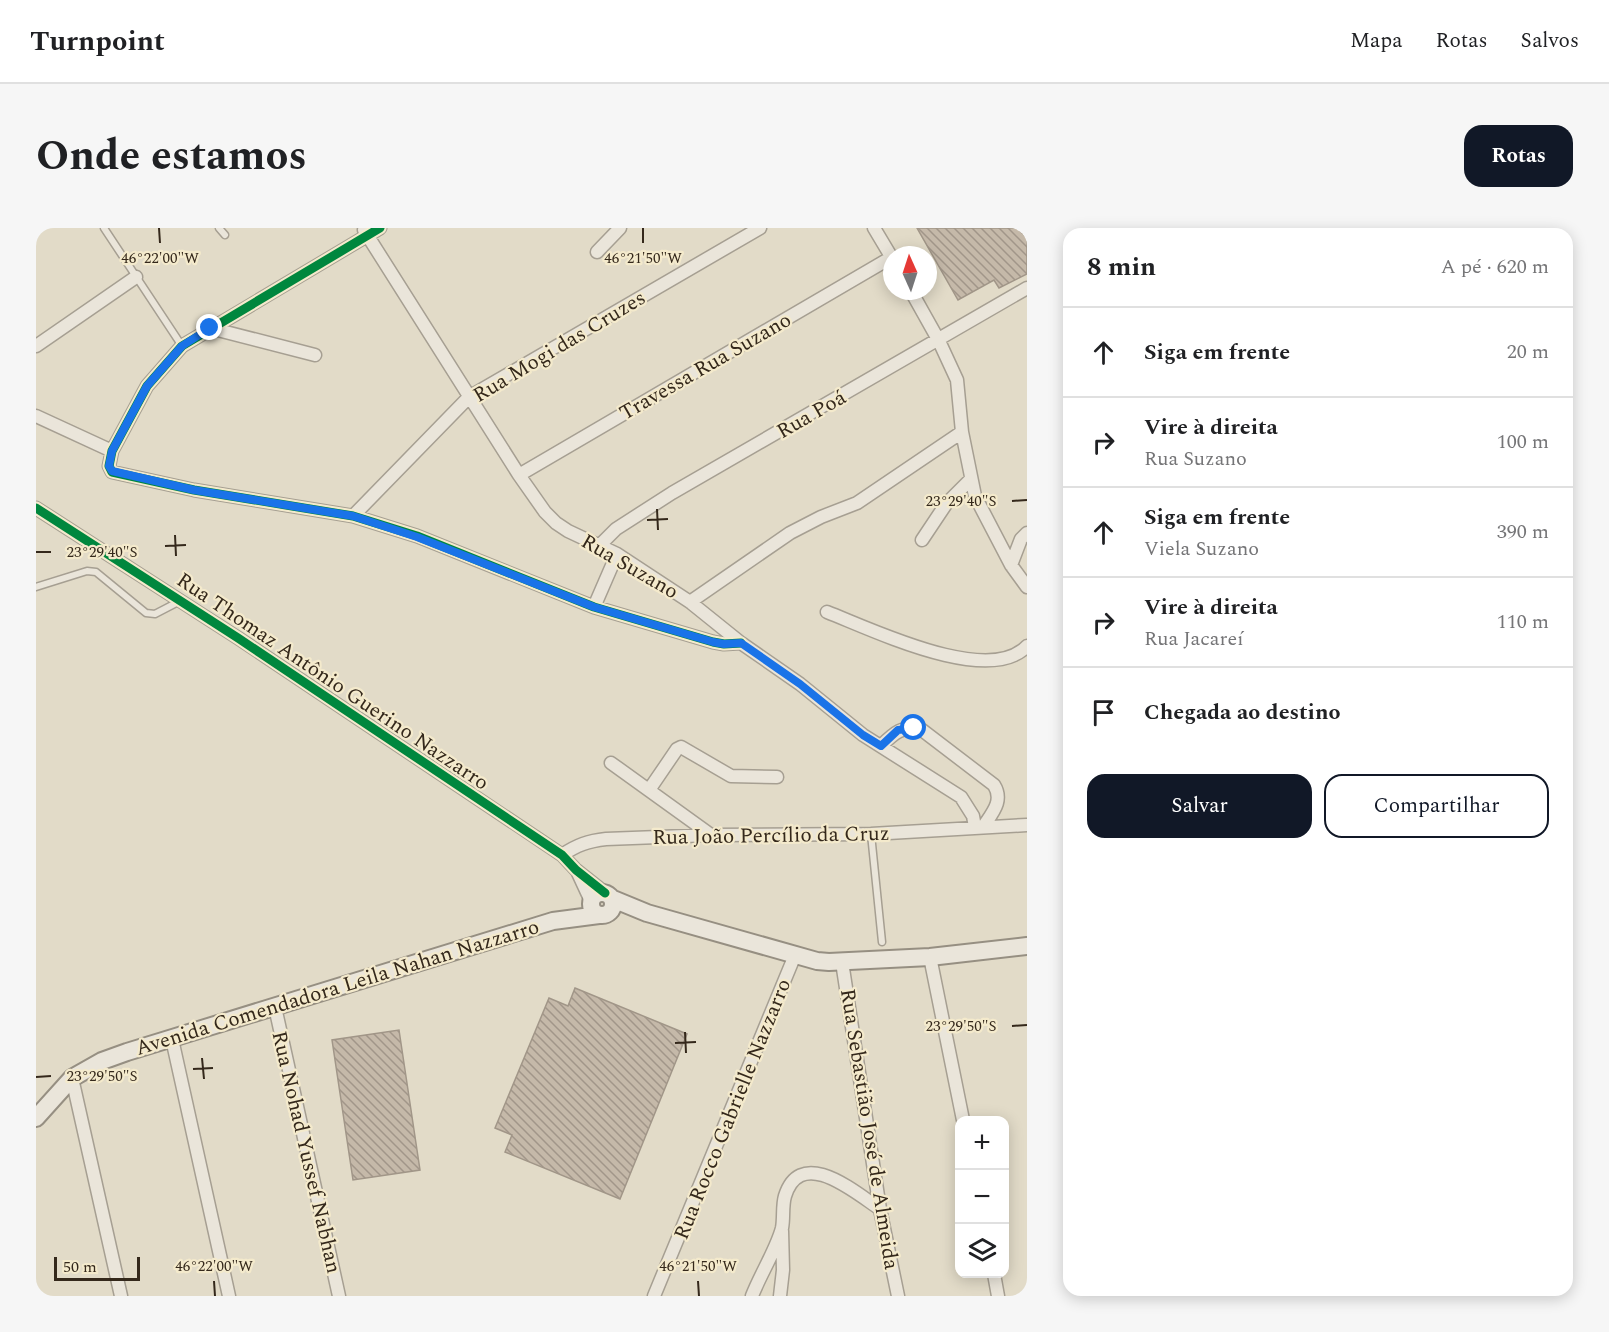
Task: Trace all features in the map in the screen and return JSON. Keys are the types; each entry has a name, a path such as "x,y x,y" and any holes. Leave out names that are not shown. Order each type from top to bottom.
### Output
{"main road":[{"name":"Avenida Comendadora Leila Nahan Nazzarro","path":"36,1118 72,1078 102,1061 553,921 601,904 647,913 817,961 842,962 930,957 1027,946"}],"street":[{"path":"380,228 365,232 182,346 147,386 112,451 110,469 118,474 194,490 353,516 417,537 594,607 713,642 741,643"},
{"path":"597,252 620,228"},
{"name":"Rua Mogi das Cruzes","path":"353,516 469,397 760,228"},
{"path":"874,228 885,246"},
{"name":"Rua Suzano","path":"365,232 519,475 556,523 617,554 690,602 741,643 800,684 863,735 961,797 979,827"},
{"name":"Travessa Rua Suzano","path":"519,475 883,263"},
{"path":"36,346 136,277"},
{"name":"Rua Poá","path":"600,545 616,529 672,494 1027,288"},
{"path":"916,300 939,340 957,380 962,432 975,496 1011,565 1027,587"},
{"path":"210,328 315,355"},
{"path":"36,416 112,451"},
{"path":"690,602 790,533 821,517 858,503 962,432"},
{"path":"922,540 946,504 971,479"},
{"name":"Rua Thomaz Antônio Guerino Nazzarro","path":"36,508 180,600 562,855 601,904"},
{"path":"1011,565 1027,533"},
{"path":"594,607 617,554"},
{"path":"827,612 932,652 964,660 987,661 1011,657 1027,646"},
{"path":"881,746 898,730 914,728 922,730 994,785 997,789 998,802 979,827"},
{"path":"649,790 677,749 681,747 731,776 777,777"},
{"path":"611,764 711,836"},
{"name":"Rua João Percílio da Cruz","path":"562,855 579,844 591,840 871,834 1027,825"},
{"name":"Rua Rocco Gabrielle Nazzarro","path":"654,1296 795,954"},
{"path":"930,957 962,1116"},
{"name":"Rua Sebastião José de Almeida","path":"842,962 880,1209 898,1296"},
{"name":"Rua Nohad Yussef Nabhan","path":"275,1007 339,1296"},
{"path":"172,1039 229,1296"},
{"path":"72,1078 121,1296"},
{"path":"780,1296 783,1270 784,1197 790,1185 799,1176 810,1173 832,1178 880,1209"},
{"path":"752,1296 782,1229"},
{"path":"995,1278 998,1296"}],"lane":[{"path":"104,228 182,346"},
{"path":"219,228 225,235"},
{"path":"36,587 87,571 96,572 146,613 155,614 180,600"},
{"path":"871,834 882,942"}],"building":[{"path":"917,228 1027,228 1027,274 999,288 994,280 958,300 937,263 937,246 927,246"},
{"path":"575,988 687,1034 620,1199 505,1152 512,1135 495,1128 549,998 568,1006"},
{"path":"399,1030 420,1170 353,1180 332,1040"}],"cycle path":[{"path":"380,228 182,346 147,386 112,451 109,466 112,472 194,490 353,516 417,536 594,607 713,642 741,643"},
{"path":"36,508 238,638 562,855 576,870 605,893"}],"route":[{"path":"210,328 182,346 147,386 112,451 109,466 112,471 194,490 353,516 417,537 594,607 713,642 741,643 800,684 863,735 881,746 898,730 914,728"}]}
